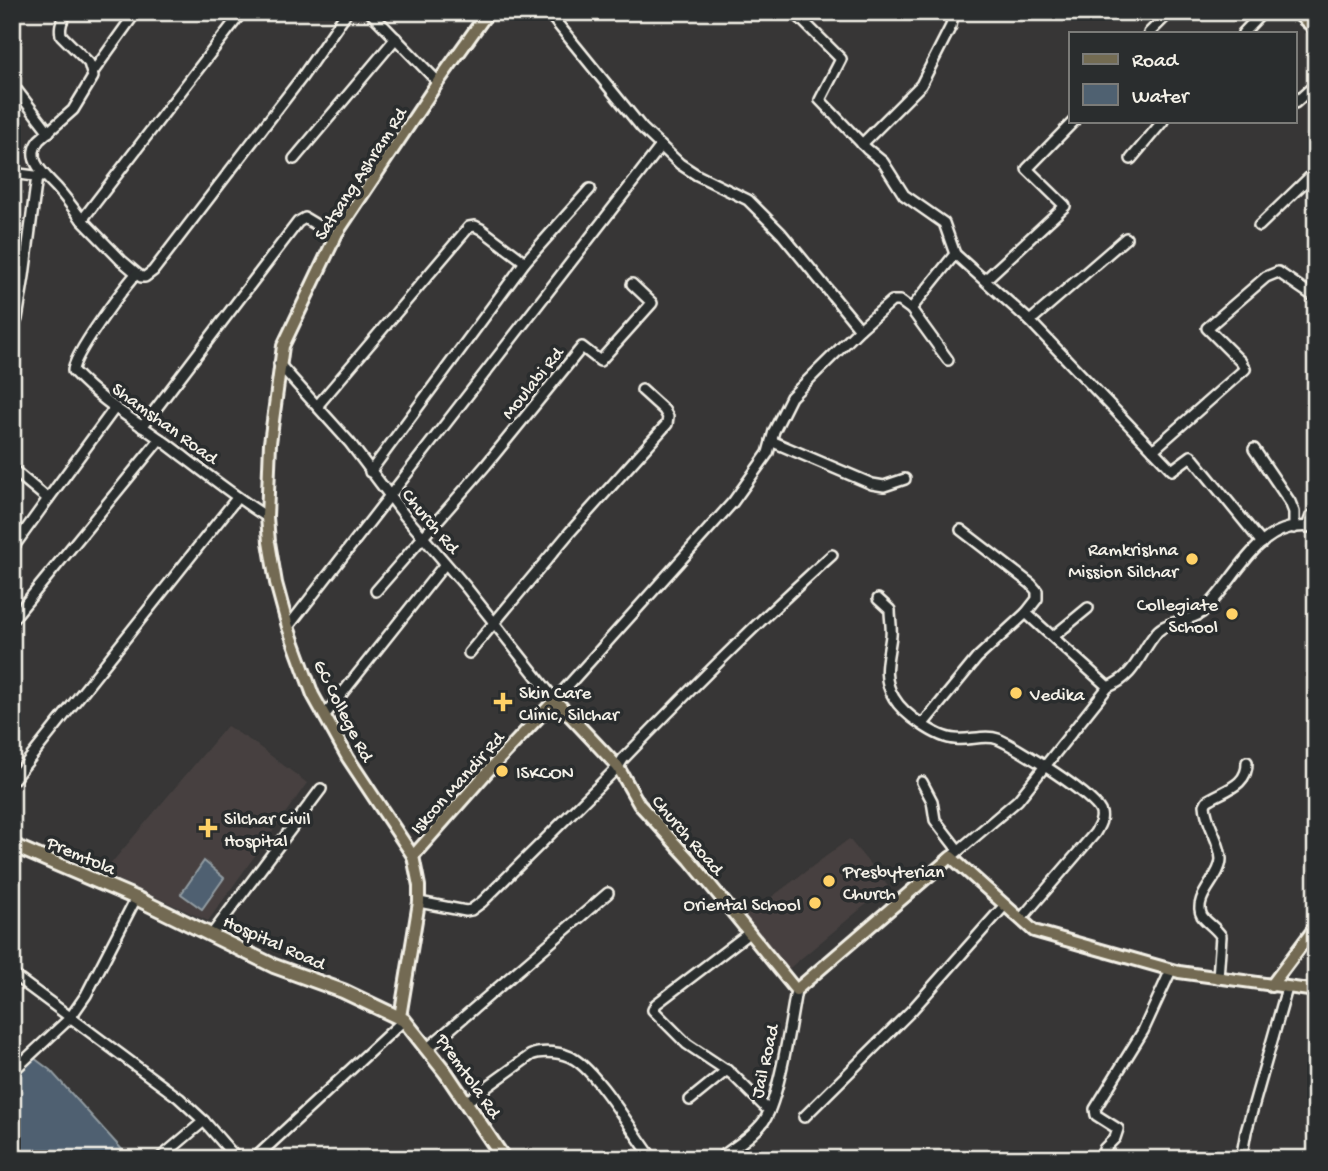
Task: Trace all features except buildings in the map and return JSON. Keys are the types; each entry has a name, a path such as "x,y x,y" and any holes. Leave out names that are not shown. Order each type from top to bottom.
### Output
{"highway":[{"name":"Premtola","path":"12,845 136,898"},
{"name":"Hospital Road","path":"136,898 274,966 343,991 402,1019"},
{"name":"Premtola Rd","path":"402,1019 428,1048 504,1159"}],"main road":[{"name":"Satsang Ashram Rd","path":"279,364 283,346 334,241 438,82 488,12"},
{"path":"1298,13 1316,30"},
{"name":"GC College Rd","path":"279,364 270,443 267,517 276,583 288,627 313,695 348,758 413,856 419,902 402,1019"},
{"name":"Church Road","path":"555,700 618,767 639,804 690,860 796,990"},
{"name":"Iskcon Mandir Rd","path":"413,856 555,700"},
{"path":"796,990 955,853 1034,931 1171,970 1316,991"},
{"path":"1271,986 1316,926"}],"street":[{"path":"68,12 61,22 61,35 89,63 93,72"},
{"path":"12,329 17,319 37,176 35,145 47,129 73,110 91,83 93,72 135,12"},
{"path":"82,219 242,12"},
{"path":"14,173 37,176 55,186 82,219 136,274 145,277 153,271 302,77 347,12"},
{"path":"370,12 438,82"},
{"path":"548,12 642,128 680,164 748,200 781,233 860,328"},
{"path":"794,12 840,58 820,100 883,162 904,195 944,223 955,254 1030,321 1172,470 1191,456 1262,543"},
{"path":"862,144 921,85 951,26 952,21 946,12"},
{"path":"1150,32 1170,12"},
{"path":"1244,32 1263,12"},
{"path":"294,159 396,38"},
{"path":"12,84 47,129"},
{"path":"1296,102 1316,84"},
{"path":"985,280 1065,206 1027,169 1073,122"},
{"path":"1131,159 1163,122"},
{"path":"288,627 661,146"},
{"path":"1259,226 1316,171"},
{"path":"370,472 525,262 590,189"},
{"path":"142,427 298,222 305,218 312,221 334,241"},
{"path":"318,405 470,227 481,229 525,262"},
{"path":"1030,321 1126,238"},
{"path":"911,309 955,254"},
{"path":"1153,450 1245,369 1208,328 1266,277 1278,272 1316,298"},
{"name":"Shamshan Road","path":"136,274 84,345 73,366 79,377 114,409 267,517"},
{"name":"Moulabi Rd","path":"423,537 582,347 600,361 652,303 632,284"},
{"path":"555,700 733,502 768,453 791,397 860,328 892,302 900,301 911,309 948,360"},
{"name":"Church Rd","path":"279,364 350,443 388,495 555,700"},
{"path":"469,653 570,532 667,424 668,417 664,410 642,390"},
{"path":"12,549 114,409"},
{"path":"12,620 160,439"},
{"path":"771,441 872,484 884,486 905,479"},
{"path":"1254,449 1290,502 1294,528"},
{"path":"12,469 48,499"},
{"path":"12,781 237,498"},
{"path":"922,782 932,801 935,820 955,853 1018,800 1108,687 1121,682 1132,671 1159,629 1197,616 1210,606 1262,543 1287,528 1311,526 1311,516 1316,514"},
{"path":"923,724 977,657 1037,599 1037,591 1031,584 961,530"},
{"path":"376,591 423,537"},
{"path":"419,902 466,911 475,907 618,767 702,678 832,555"},
{"path":"325,715 445,564"},
{"path":"878,599 890,610 891,634 885,677 894,699 911,716 935,732 954,740 994,738 1016,748 1086,795 1100,810 1102,817 1094,833 1021,919"},
{"path":"1054,636 1088,608"},
{"path":"1026,612 1108,687"},
{"path":"1218,978 1221,936 1200,909 1201,901 1220,866 1221,856 1205,805 1207,801 1235,787 1244,778 1248,772 1247,762"},
{"path":"212,934 321,789"},
{"path":"428,1048 608,893"},
{"path":"12,1072 70,1018 86,995 136,898"},
{"path":"804,1117 911,1011 1005,905"},
{"path":"749,933 653,1007 653,1010 687,1044 727,1070 769,1111"},
{"path":"1104,1149 1115,1138 1118,1129 1096,1115 1095,1109 1143,1031 1171,970"},
{"path":"12,974 160,1082 204,1121 237,1159"},
{"path":"1241,1159 1246,1132 1287,988"},
{"name":"Jail Road","path":"718,1159 729,1155 759,1127 769,1111 796,990"},
{"path":"254,1159 402,1019"},
{"path":"466,1102 531,1055 543,1052 565,1056 574,1059 595,1080 653,1159"},
{"path":"690,1100 727,1070"},
{"path":"159,1159 204,1121"}],"shaded area":[{"name":"Silchar Civil Hospital","path":"227,726 307,783 208,921 103,873"},
{"name":"Oriental School","path":"849,839 888,886 780,976 741,920"}],"water":[{"path":"204,861 224,878 202,909 181,894"},
{"path":"34,1058 50,1070 127,1155 126,1159 12,1159 12,1077"}],"place":[{"name":"Ramkrishna Mission Silchar","path":"1192,559"},
{"name":"Collegiate School","path":"1232,614"},
{"name":"Vedika","path":"1016,693"},
{"name":"Skin Care Clinic, Silchar","path":"503,702"},
{"name":"ISKCON","path":"502,771"},
{"name":"Silchar Civil Hospital","path":"208,828"},
{"name":"Presbyterian Church","path":"829,881"},
{"name":"Oriental School","path":"815,903"}]}
